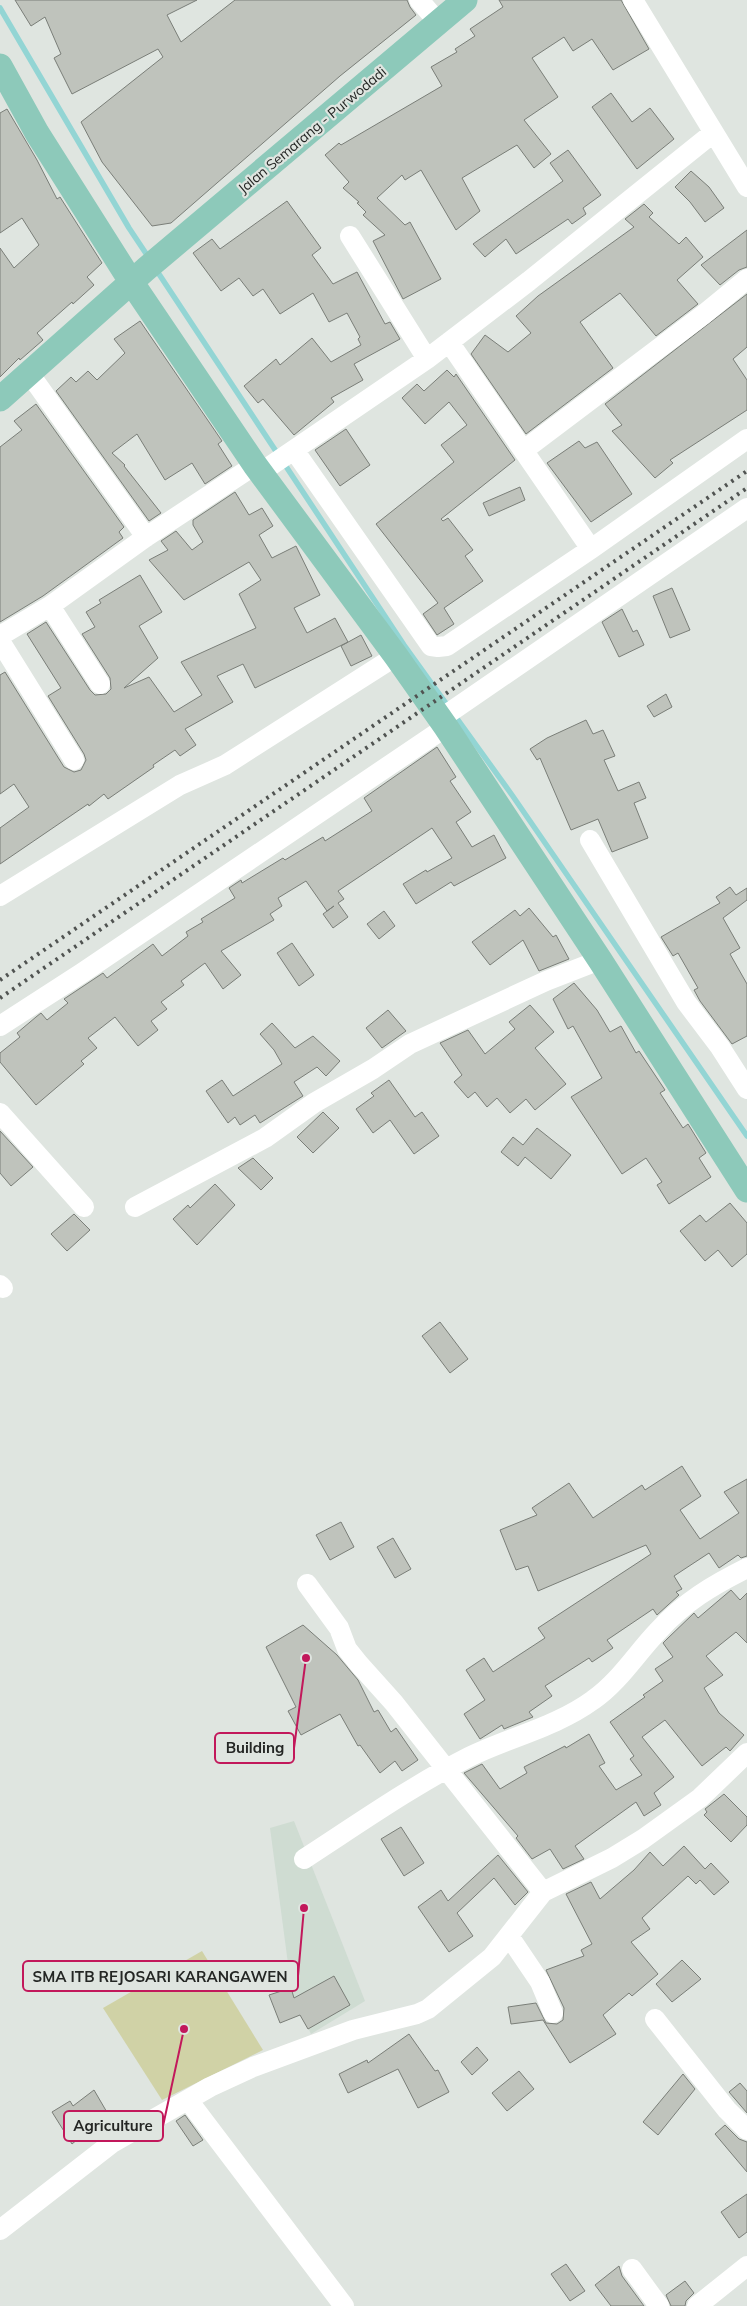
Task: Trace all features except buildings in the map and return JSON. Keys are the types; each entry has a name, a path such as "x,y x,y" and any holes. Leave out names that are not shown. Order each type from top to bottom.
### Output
{"main road":[{"name":"Jalan Semarang - Purwodadi","path":"0,399 146,270 465,0"},
{"path":"0,66 37,133 146,270 274,461 396,656 450,716 600,960 747,1190"}],"street":[{"path":"419,0 438,22"},
{"path":"633,0 747,187"},
{"path":"0,636 50,606 146,537 274,461 427,359 529,281 714,133"},
{"path":"350,236 427,359"},
{"path":"524,450 703,315 747,279"},
{"path":"449,342 591,549"},
{"path":"29,373 146,537"},
{"path":"274,461 432,646 438,648 447,646 591,549 747,439"},
{"path":"0,1026 82,973 747,508"},
{"path":"50,606 100,684"},
{"path":"0,641 74,760"},
{"path":"0,896 180,785 225,765 396,656"},
{"path":"590,840 686,1002 720,1047 747,1089"},
{"path":"135,1207 265,1138 314,1103 373,1069 410,1044 546,981 600,960"},
{"path":"0,1114 84,1207"},
{"path":"304,1859 445,1770 469,1757 538,1729 584,1706 604,1692 679,1609 716,1583 747,1568"},
{"path":"307,1584 339,1628 347,1649 394,1703 543,1892"},
{"path":"0,2230 112,2143 188,2100 253,2067 353,2030 423,2012 477,1971 492,1957 543,1892 612,1858 643,1839 700,1798 747,1753"},
{"path":"509,1936 540,1982 553,2013"},
{"path":"655,2019 727,2110 747,2130"},
{"path":"188,2100 344,2306"},
{"path":"697,2306 747,2266"},
{"path":"632,2269 659,2306"}],"shaded area":[{"path":"294,1821 365,2001 311,2034 292,1994 270,1828"}],"green space":[{"path":"202,1951 263,2050 162,2100 103,2008"}],"waterway":[{"path":"0,8 129,228 149,258"},
{"path":"155,268 404,645 512,795 747,1136"}],"railway":[{"path":"0,980 747,471"},
{"path":"0,998 747,488"}],"place":[{"name":"Building","path":"306,1658"},
{"name":"SMA ITB REJOSARI KARANGAWEN","path":"304,1908"},
{"name":"Agriculture","path":"184,2029"}]}
